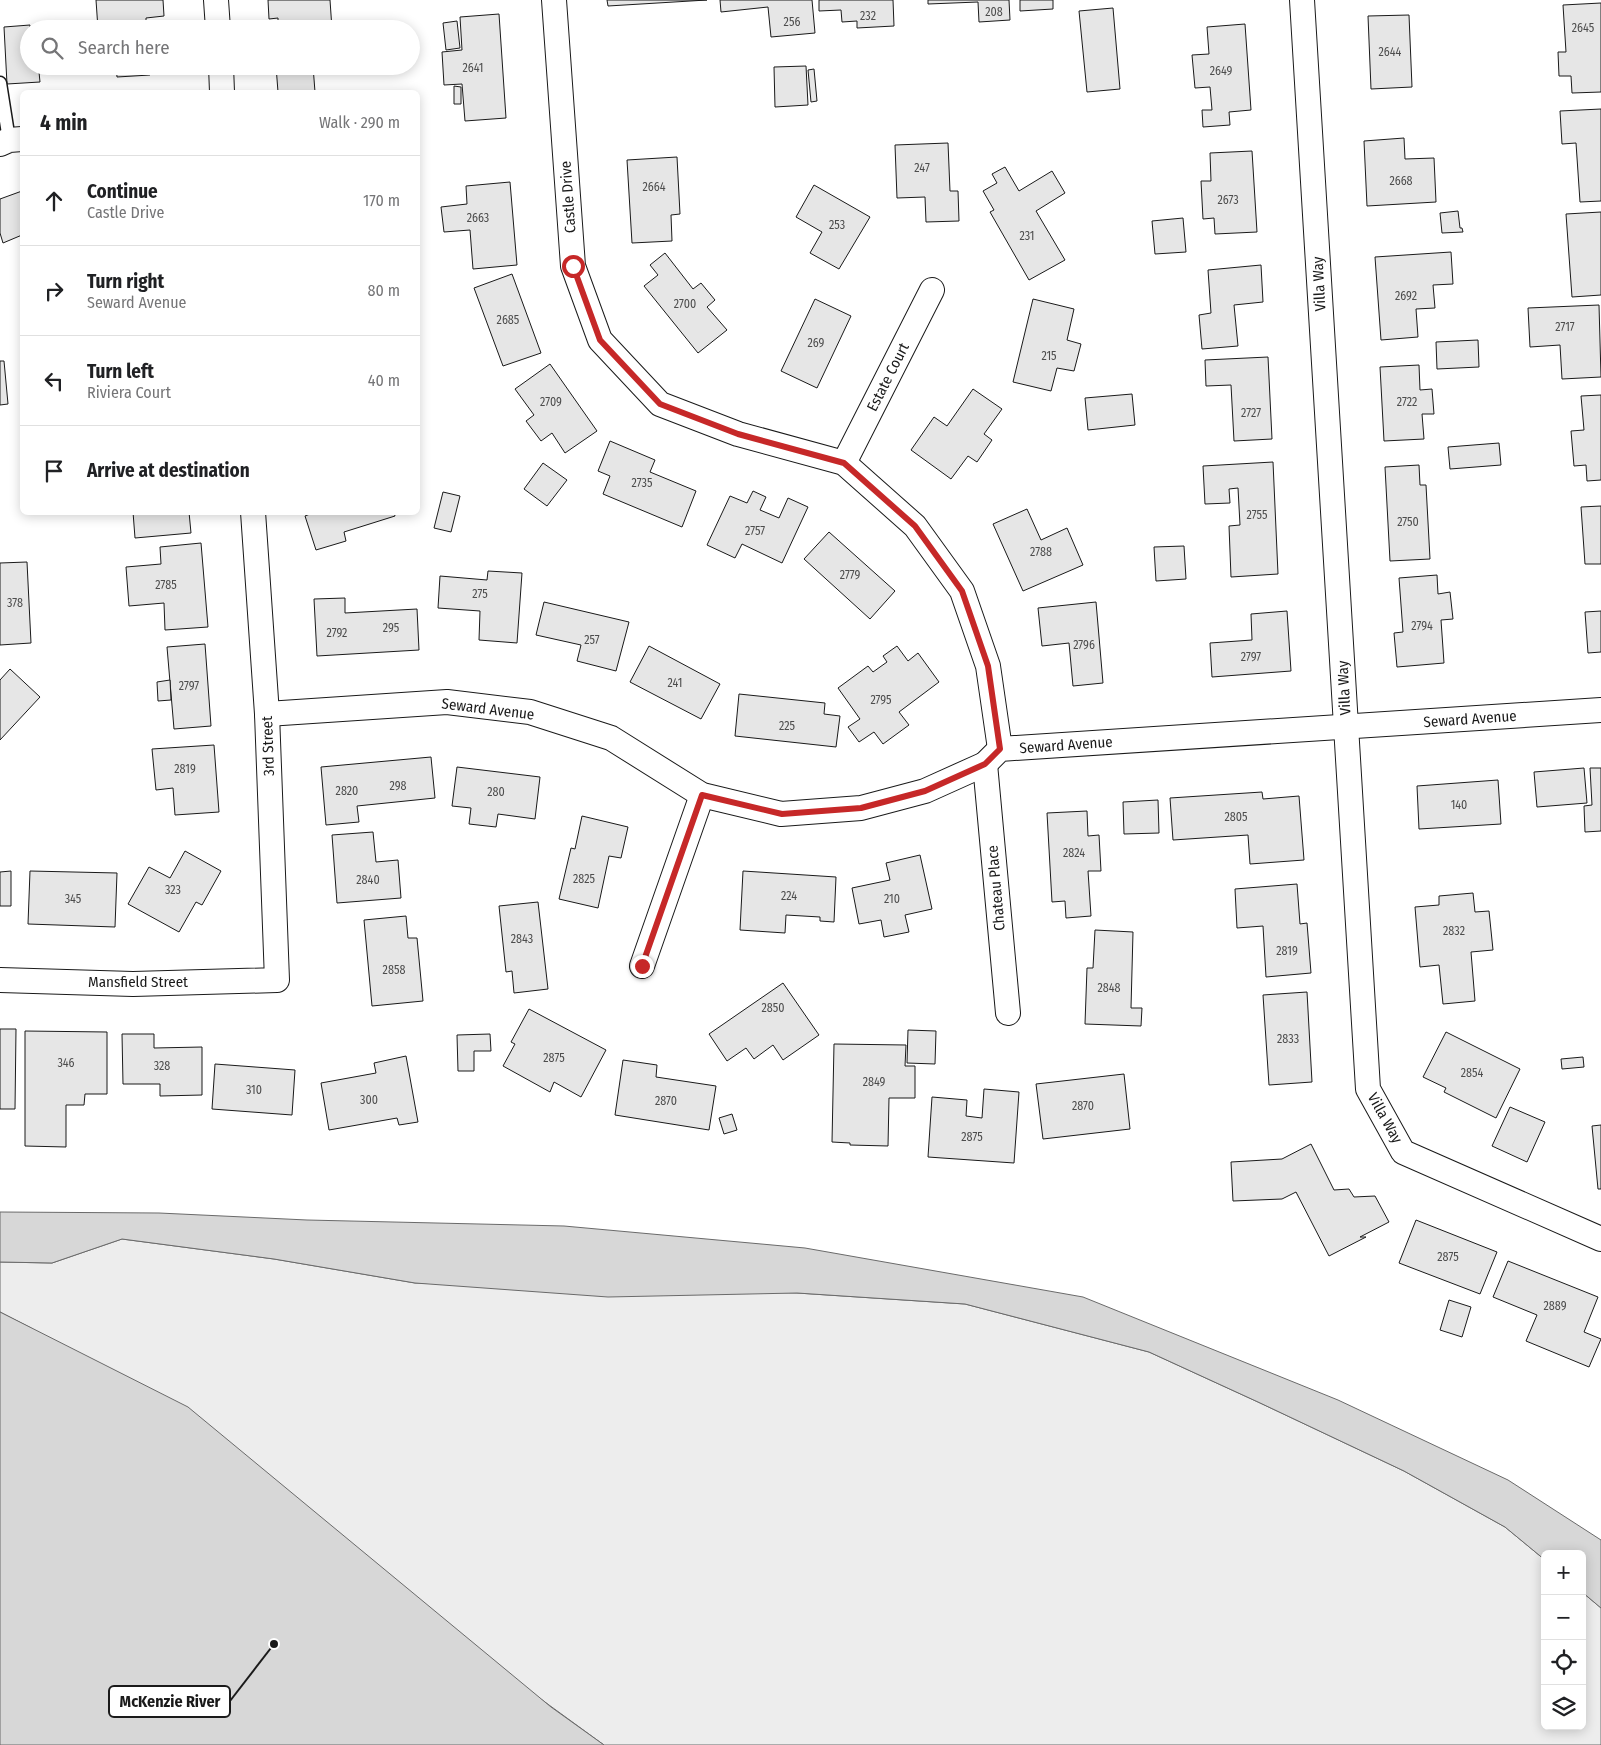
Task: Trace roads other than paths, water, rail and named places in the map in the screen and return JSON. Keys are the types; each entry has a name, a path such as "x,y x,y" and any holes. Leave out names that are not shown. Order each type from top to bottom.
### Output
{"street":[{"path":"216,0 217,20"},
{"name":"Castle Drive","path":"554,0 573,266 600,340 660,404 738,434 844,463 915,526 962,591 988,666 992,757"},
{"name":"Villa Way","path":"1302,0 1368,1089 1403,1152 1601,1239"},
{"path":"221,75 222,90"},
{"name":"Estate Court","path":"844,463 932,290"},
{"name":"3rd Street","path":"253,515 267,714 277,980"},
{"name":"Seward Avenue","path":"267,714 447,702 530,712 611,738 702,795 782,814 861,808 925,791 992,757 1346,727 1601,710"},
{"name":"Chateau Place","path":"992,757 1008,1013"},
{"path":"642,966 702,795"},
{"name":"Mansfield Street","path":"0,980 133,984 277,980"}],"lane":[{"path":"0,84 10,141"}],"place":[{"name":"McKenzie River","path":"274,1644"}]}
